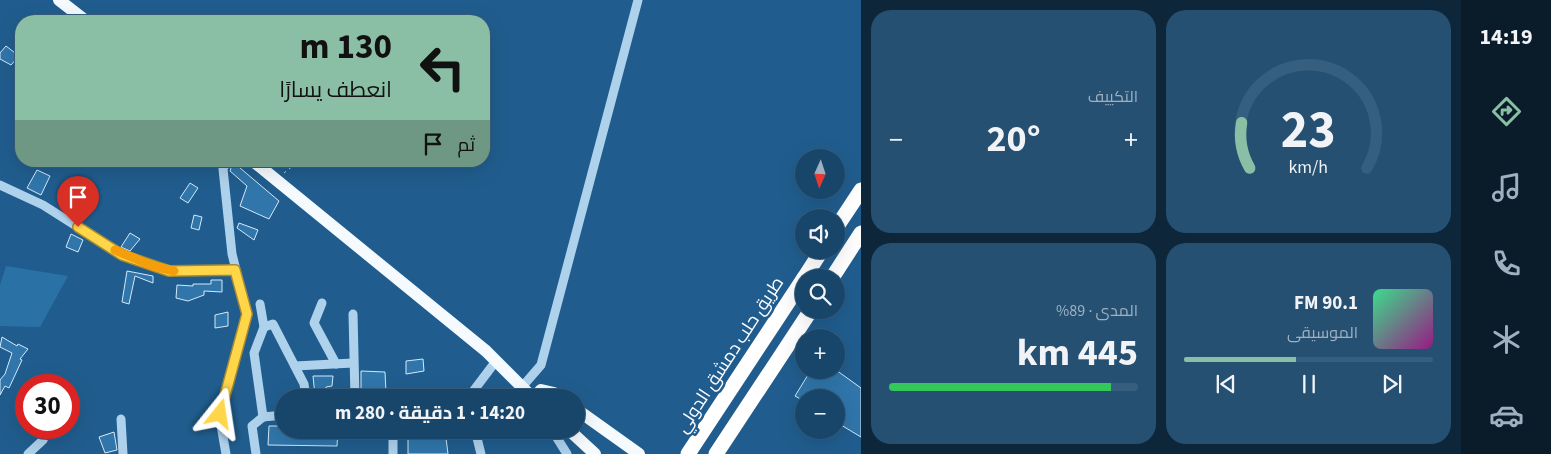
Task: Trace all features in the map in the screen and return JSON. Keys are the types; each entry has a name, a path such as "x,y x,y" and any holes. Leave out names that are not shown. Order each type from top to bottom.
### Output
{"highway":[{"path":"845,214 861,190"},
{"path":"838,269 861,234"},
{"name":"طريق حلب دمشق الدولي","path":"690,450 795,292"},
{"path":"716,454 805,319"}],"main road":[{"path":"59,0 78,15"},
{"path":"260,167 496,361 522,387"},
{"path":"585,415 639,454"},
{"path":"578,439 595,454"}],"street":[{"path":"522,387 541,365 638,0"},
{"path":"224,167 235,270 247,314 220,414 226,454"},
{"path":"0,185 43,205 122,255 169,271 235,270"},
{"path":"322,303 314,323 336,364"},
{"path":"260,304 264,327 254,353 263,417"},
{"path":"353,314 354,389"},
{"path":"264,327 273,324 304,384 305,389"},
{"path":"474,389 496,361"},
{"path":"295,366 353,363"},
{"path":"256,454 252,426 263,417 275,415"},
{"path":"121,419 123,454"},
{"path":"28,454 43,439"},
{"path":"393,439 393,454"},
{"path":"477,439 481,454"},
{"path":"558,439 567,454"}],"path":[{"path":"276,180 292,167"}],"shaded area":[{"path":"6,266 68,276 40,327 0,326 0,285"}],"building":[{"path":"6,46 15,53 15,60 11,65 0,59 0,53"},
{"path":"231,167 239,167 279,201 269,219 240,206 247,186 230,171"},
{"path":"37,170 50,176 41,195 27,188"},
{"path":"190,183 198,188 188,203 180,198"},
{"path":"194,215 202,217 199,230 191,228"},
{"path":"239,223 258,230 254,240 237,228"},
{"path":"130,233 140,239 130,251 121,247"},
{"path":"71,234 83,240 78,252 66,247"},
{"path":"127,271 153,276 153,283 135,276 129,304 122,302"},
{"path":"211,280 222,280 222,292 204,291 204,295 188,301 176,298 177,285 211,284"},
{"path":"228,312 228,326 215,328 215,315"},
{"path":"2,337 17,346 18,344 28,349 20,359 22,360 9,388 5,386 0,395 0,380 5,374 12,353 0,347"},
{"path":"423,359 424,371 406,374 406,361"},
{"path":"361,371 385,372 386,389 361,389"},
{"path":"313,376 333,376 332,386 326,387 326,389 314,389"},
{"path":"845,376 861,388 861,437 845,427 845,389 799,389 805,379 845,379"},
{"path":"269,426 275,426 275,439 337,439 337,446 268,445"},
{"path":"114,432 117,450 105,453 99,437"},
{"path":"408,439 446,439 448,454 408,454"}],"slow traffic":[{"path":"115,250 122,255 174,271"}],"route":[{"path":"78,227 122,255 169,271 235,270 247,314 220,414"}]}
